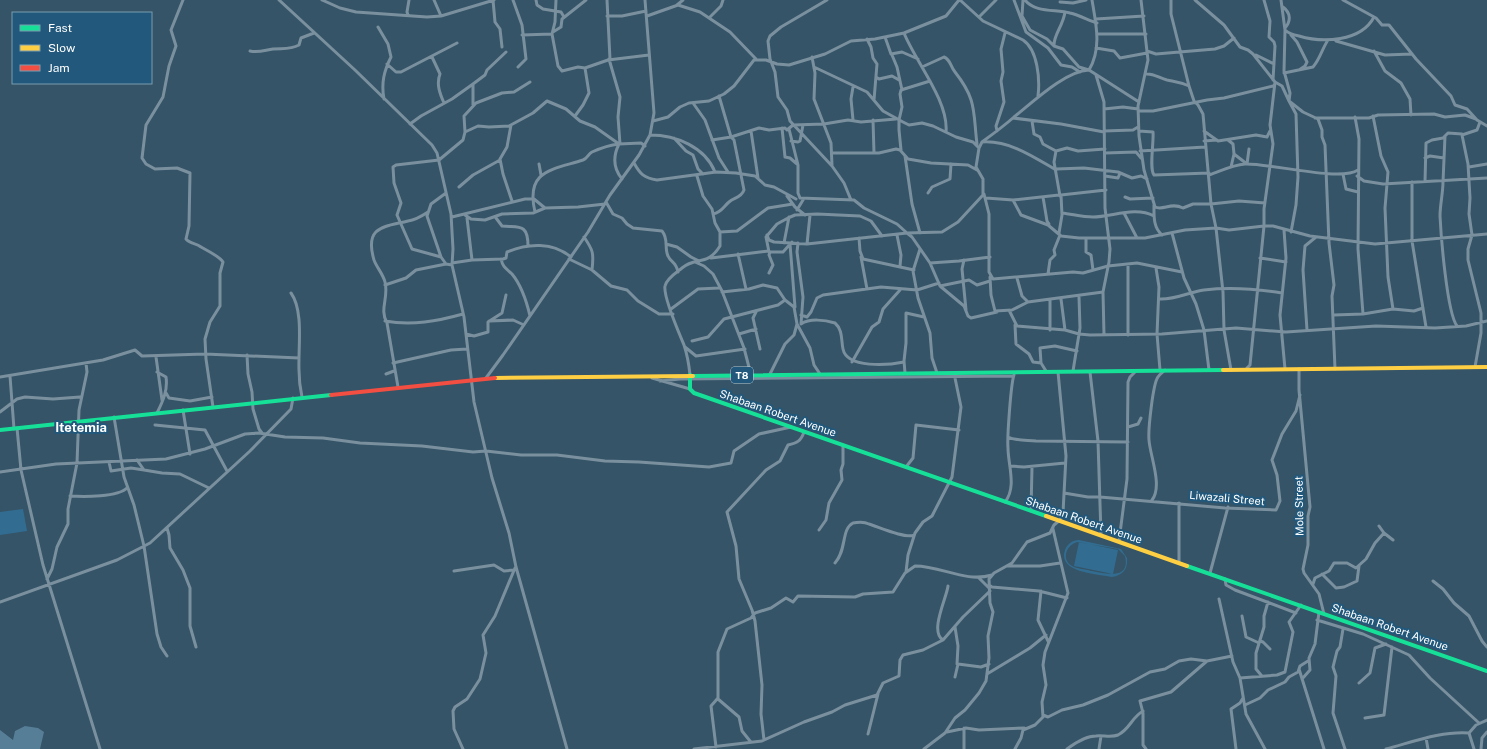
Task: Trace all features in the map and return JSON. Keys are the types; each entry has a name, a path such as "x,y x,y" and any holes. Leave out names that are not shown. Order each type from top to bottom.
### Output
{"main road":[{"name":"T8","path":"0,430 486,378 646,376 690,377 750,374 1090,372 1136,370 1487,367"},
{"path":"690,377 690,389"},
{"name":"Shabaan Robert Avenue","path":"690,389 694,393 804,432 1060,520 1487,671"}],"street":[{"path":"183,0 171,30 176,46 169,66 163,96 146,125 142,158 146,164 155,169 177,168 190,173 189,226 186,239 189,242 200,246 223,262 220,273 220,306 210,322 206,335 205,354 213,407"},
{"path":"279,0 432,145 439,160 452,217 452,264 463,314 474,402 498,502 509,533 515,569 567,749"},
{"path":"322,0 340,8 356,12 428,17 441,16 494,0 495,22 500,29 502,47"},
{"path":"408,15 409,0"},
{"path":"434,0 441,16"},
{"path":"513,0 521,24 526,59 518,68"},
{"path":"536,0 537,5 540,8 561,12 564,17"},
{"path":"556,0 553,33 560,70 580,66 585,68 610,59 649,55"},
{"path":"522,35 553,33 560,27 564,17 586,0"},
{"path":"607,0 610,59 620,98 618,117 619,144 614,155 614,161 622,179"},
{"path":"486,378 570,258 605,203 634,163 650,135 653,121 654,102 645,0"},
{"path":"646,16 676,5 683,0"},
{"path":"709,18 721,6 724,0"},
{"path":"827,0 781,27 770,36 768,41 778,97 787,110 793,125 832,166 844,183 850,200"},
{"path":"653,121 668,116 679,107 693,103 707,102 719,96 734,86 752,61 756,59 789,65 825,54 851,41 867,40 904,33 946,16 960,0 979,17 1005,33 1025,42 1030,48 1038,71 1038,96"},
{"path":"979,17 996,0"},
{"path":"1014,0 1026,32 1048,48 1061,65 1072,67 1080,72"},
{"path":"1024,0 1028,4 1037,7 1065,12 1097,23"},
{"path":"1024,0 1022,16 1030,30 1047,39 1054,46 1063,49 1079,67 1089,70 1139,102"},
{"path":"1059,11 1060,1 1075,3 1086,0"},
{"path":"1089,70 1096,48 1097,34 1097,23 1092,0"},
{"path":"1141,0 1147,52 1145,74 1138,110 1140,151 1146,179 1153,198 1156,227 1163,235"},
{"path":"1171,0 1172,14 1189,86 1195,102 1202,111 1211,204 1216,228 1223,289 1224,330 1231,370"},
{"path":"1195,0 1220,20 1240,48 1274,64"},
{"path":"1201,0 1201,5"},
{"path":"1204,141 1228,140 1256,135 1267,137 1270,133 1274,98 1273,86 1275,46 1274,42 1269,37 1270,21 1264,0"},
{"path":"1281,0 1285,29 1284,73 1289,91 1289,101"},
{"path":"1343,0 1362,12 1374,17 1381,25 1389,24 1412,54 1441,85 1455,105 1459,108 1467,109 1479,121"},
{"path":"676,5 700,12 730,32 756,59"},
{"path":"608,16 622,16 646,11"},
{"path":"1054,46 1056,37 1063,25 1065,12"},
{"path":"1096,19 1144,16"},
{"path":"1334,40 1362,30 1371,23 1374,17"},
{"path":"378,27 388,44 391,57 387,64 382,87 384,99"},
{"path":"1285,29 1297,42 1307,62 1305,66 1298,70"},
{"path":"250,51 256,52 276,48 283,50 295,47 301,38 314,33"},
{"path":"904,33 930,81 945,119 946,132"},
{"path":"997,131 996,126 1004,102 1001,81 1003,72 1001,49 1005,33"},
{"path":"1097,34 1146,34"},
{"path":"1290,34 1309,39 1334,40 1387,55 1412,54"},
{"path":"885,37 889,52 892,55 897,67 902,90 900,94 902,107 898,119 901,151 904,155 911,159 968,165 978,171"},
{"path":"1096,48 1114,51 1120,58 1147,52 1156,54 1219,48 1234,38"},
{"path":"867,40 871,46 873,58 877,63 874,100"},
{"path":"1284,73 1313,67 1322,55 1328,40"},
{"path":"387,64 396,72 401,72 457,43"},
{"path":"1374,51 1385,71 1401,83 1410,99 1411,115"},
{"path":"410,124 420,116 444,103 473,84 485,75 487,70 506,52"},
{"path":"892,55 902,52 918,59"},
{"path":"1251,52 1274,81 1282,86 1296,114 1298,169 1297,198 1291,232"},
{"path":"432,57 440,74 438,80 439,92 444,103"},
{"path":"812,57 814,67 814,96 831,143 832,166"},
{"path":"922,67 944,57 948,60 953,70 969,92 976,114 978,147 976,167 983,179 984,192 989,214 990,281 994,306 997,312"},
{"path":"814,67 853,87 867,92 883,111 909,125 928,124 973,142 978,147"},
{"path":"575,116 588,96 585,68"},
{"path":"978,147 982,142 1038,96 1080,72 1089,70"},
{"path":"1145,74 1154,74 1169,80 1181,81 1189,86"},
{"path":"1096,75 1102,91 1104,109 1106,216 1110,260 1103,292 1104,335"},
{"path":"876,77 880,78 892,76 899,80"},
{"path":"902,90 930,81"},
{"path":"441,258 412,249 400,223 398,213 401,203 394,183 394,166 439,160 462,141 465,132 464,116 473,105 498,94 514,92 530,82"},
{"path":"473,84 473,105"},
{"path":"1104,109 1123,107 1153,111 1195,102 1224,98 1273,86"},
{"path":"853,87 851,99 853,120"},
{"path":"713,214 719,212 729,202 737,199 743,192 742,174 734,140 731,137 719,96"},
{"path":"465,132 478,126 489,127 511,125 533,113 546,101 566,109 580,121 595,127 619,144"},
{"path":"1289,101 1303,112 1320,122 1322,137 1325,144 1329,238 1334,285 1332,296 1334,315 1335,369"},
{"path":"693,103 705,120 712,140 728,172"},
{"path":"1315,118 1343,119 1355,117 1369,118 1373,116 1434,114 1445,118 1465,115 1487,126"},
{"path":"1373,116 1381,156 1388,172 1385,208 1388,242 1388,277 1393,309"},
{"path":"1355,117 1359,139 1357,176 1358,242 1363,314"},
{"path":"1013,118 1104,132 1133,130 1138,127"},
{"path":"789,129 793,125 824,124 853,120 858,122 898,119"},
{"path":"873,120 874,152"},
{"path":"1032,121 1034,134 1040,137 1043,144 1056,151 1067,148 1078,151 1136,152 1142,160"},
{"path":"1425,182 1426,143 1443,138 1450,132 1462,134 1477,130 1479,121"},
{"path":"511,125 507,147 501,155 500,160 502,174 512,201"},
{"path":"791,141 799,142 804,125"},
{"path":"1244,370 1250,365 1254,329 1265,203 1272,144 1270,126"},
{"path":"712,140 731,137 760,128 769,130 782,128 789,129"},
{"path":"782,128 784,157 790,158 797,164"},
{"path":"789,129 797,164 799,196 803,200 850,200 867,210 895,222 907,233 930,263 939,285 962,303 968,316 971,318 1009,310 1028,302 1079,297 1103,292"},
{"path":"751,130 758,178"},
{"path":"1139,131 1153,132 1151,171 1155,176 1209,174 1247,164 1343,174 1358,170"},
{"path":"1204,131 1217,140"},
{"path":"1462,134 1469,167 1469,214 1472,235 1468,249 1468,260 1480,309 1481,322 1479,348 1474,367"},
{"path":"650,135 666,135 692,146 705,155 711,162 714,172"},
{"path":"1445,135 1440,215 1451,312 1457,326"},
{"path":"673,138 686,151 693,155 698,169 703,174"},
{"path":"1228,140 1233,144 1234,154 1231,167"},
{"path":"982,142 997,142 1012,147 1044,162 1056,170 1105,170 1120,173 1132,178 1142,176 1146,179"},
{"path":"535,212 535,182 541,175 584,160 591,153 604,147 619,144 641,143 645,146"},
{"path":"1140,151 1205,147"},
{"path":"832,153 874,152 896,149 901,151"},
{"path":"1247,164 1249,149"},
{"path":"1048,274 1048,264 1055,255 1054,250 1059,234 1062,213 1054,161 1056,151"},
{"path":"1234,154 1247,164"},
{"path":"904,155 912,204 920,233"},
{"path":"1425,158 1430,156 1444,158"},
{"path":"459,187 473,174 500,160"},
{"path":"634,163 640,174 652,180 667,180 714,172 728,172 758,178 765,185 774,187 786,195 796,199"},
{"path":"539,164 541,175"},
{"path":"928,193 932,187 950,179 951,164"},
{"path":"1469,167 1487,164"},
{"path":"1106,176 1118,178 1120,173"},
{"path":"1343,174 1346,189 1358,192"},
{"path":"697,176 703,196 711,207 715,224 720,232 720,246 711,258"},
{"path":"1357,176 1364,181 1388,183 1443,182 1487,178"},
{"path":"1412,182 1412,241 1426,327"},
{"path":"986,198 1013,200 1060,195 1065,193 1106,190"},
{"path":"768,234 771,241 807,244 907,233 939,233 950,228 980,200 984,192"},
{"path":"446,193 433,202 428,212 428,219 441,258 446,264"},
{"path":"786,195 797,210 805,215"},
{"path":"1043,197 1047,221 1050,226 1059,234 1086,238 1137,238 1163,235 1186,230 1216,228 1229,230 1264,226 1316,237 1375,244 1487,234"},
{"path":"1125,197 1130,199 1153,198"},
{"path":"466,217 512,201 534,199 545,208"},
{"path":"797,210 803,200"},
{"path":"1013,200 1021,215 1050,226"},
{"path":"1154,205 1157,208 1168,205 1183,208 1193,204 1211,204 1239,200 1265,203"},
{"path":"452,217 466,217 485,220 498,215 535,212 545,208 605,203"},
{"path":"605,203 613,214 622,218 631,227 657,232 662,231 665,235 668,257 675,263 678,273"},
{"path":"720,232 737,231 768,208 792,204"},
{"path":"398,387 382,312 386,298 385,285 383,275 374,259 373,237 375,232 382,226 410,221 428,212"},
{"path":"1062,213 1089,217 1143,212 1154,216"},
{"path":"1124,213 1137,238"},
{"path":"807,244 810,214"},
{"path":"769,273 773,265 769,252 768,234 777,224 795,215 810,214 860,216 871,221 882,236"},
{"path":"466,217 472,260"},
{"path":"784,243 789,217"},
{"path":"496,218 502,226 518,226 523,228 527,235 528,246"},
{"path":"1284,230 1286,262 1282,293 1281,331 1286,369"},
{"path":"1172,233 1182,272 1204,330 1208,370"},
{"path":"896,235 901,255 900,266"},
{"path":"584,237 592,249 594,257 592,270"},
{"path":"1307,330 1303,264 1305,246 1316,237"},
{"path":"859,238 861,258 867,279 867,289"},
{"path":"1086,238 1086,252 1091,254 1093,270"},
{"path":"690,377 684,346 671,309 665,286 671,277 685,266 695,262 738,254 783,252 791,243"},
{"path":"791,243 791,268 800,330 812,351 814,365 820,374"},
{"path":"770,374 785,344 794,335 801,315 803,297 797,252 798,243"},
{"path":"666,244 683,250 691,257 701,261"},
{"path":"385,285 406,278 416,270 472,260 501,259 505,258 507,252 528,246 541,245 559,250 592,270 607,284 627,290 638,301 659,314 673,314"},
{"path":"920,249 914,270 917,290 930,333 932,358 937,373"},
{"path":"738,254 746,289"},
{"path":"930,263 990,257"},
{"path":"861,258 914,270"},
{"path":"1260,258 1286,262"},
{"path":"501,259 504,266 513,275 527,303 530,316"},
{"path":"964,260 962,269 967,305 966,312"},
{"path":"695,262 704,266 713,274 722,292 739,334 750,374"},
{"path":"990,276 994,279 1073,272 1084,273 1108,266 1141,263 1156,268 1182,272"},
{"path":"1128,264 1128,335"},
{"path":"1152,500 1155,496 1156,478 1149,438 1152,398 1157,378 1163,370 1157,334 1159,299 1156,268"},
{"path":"1017,278 1022,296 1028,302"},
{"path":"801,315 807,316 811,312 817,298 821,296 881,287 900,290 917,290 969,280 977,285 990,281"},
{"path":"722,292 763,285 774,286 785,300 796,310"},
{"path":"671,309 698,289 719,288"},
{"path":"1159,299 1190,294 1203,290 1223,289 1257,290 1282,293"},
{"path":"852,362 872,327 879,323 883,309 900,290"},
{"path":"291,293 297,310 299,381 302,397"},
{"path":"466,334 474,336 487,332 488,322 502,312 506,295"},
{"path":"1073,371 1079,334 1079,297"},
{"path":"1061,299 1065,330"},
{"path":"692,341 708,337 724,319 756,312 778,305 785,300"},
{"path":"1050,300 1050,330"},
{"path":"1334,315 1363,314 1393,309 1414,311 1423,308"},
{"path":"1009,310 1016,325 1016,344 1029,354 1033,362 1042,363"},
{"path":"756,312 753,316 760,349"},
{"path":"906,373 904,362 906,346 906,313 924,317"},
{"path":"385,321 398,324 429,323 463,314"},
{"path":"488,322 508,320 524,325"},
{"path":"799,324 812,320 835,323 840,330 845,356 852,362 884,364 904,362"},
{"path":"1016,325 1027,328 1065,330 1079,334 1128,335 1204,330 1254,329 1281,331 1334,330 1376,326 1405,328 1457,326 1487,321"},
{"path":"739,334 756,329"},
{"path":"684,346 696,356 744,349"},
{"path":"1047,372 1042,363 1040,349 1042,347 1055,346 1076,351"},
{"path":"394,363 451,350 467,349"},
{"path":"0,377 103,360 135,350 140,356 156,357 205,354 299,358"},
{"path":"247,356 254,413 259,429 262,433"},
{"path":"156,357 162,400"},
{"path":"47,579 52,569 57,547 68,524 70,496 77,463 80,397 87,372 86,362"},
{"name":"Mole Street","path":"1299,369 1310,507 1308,516 1308,545 1303,569 1305,575 1319,594 1321,613"},
{"path":"1119,541 1125,499 1129,378 1136,370"},
{"path":"386,374 394,371"},
{"path":"1045,536 1050,533 1054,524 1060,520 1063,513 1066,463 1058,371"},
{"path":"157,413 166,393 166,377 158,372"},
{"path":"1005,502 1009,494 1011,476 1008,437 1013,376 1016,372"},
{"path":"1090,372 1098,441 1101,535"},
{"path":"10,376 12,404 21,470 47,579 100,749"},
{"path":"646,376 690,389"},
{"path":"660,381 690,377 955,378 1013,376"},
{"path":"750,741 742,731 739,717 718,699 718,652 724,632 753,615 771,608 786,598 793,602 798,596 855,597 863,594 893,592 905,573 914,535 921,524 932,516 952,475 961,407 955,378"},
{"path":"166,393 169,398 186,401 212,397"},
{"name":"Liwazali Street","path":"1064,493 1084,497 1100,496 1271,511 1278,508 1280,503 1277,476 1272,460 1282,434 1296,411 1300,395"},
{"path":"0,412 17,399 25,397 53,399 80,397"},
{"path":"0,602 141,550 243,458 291,409 293,398"},
{"path":"183,410 190,454"},
{"path":"114,417 122,470 134,505 144,546 157,634 161,647 166,656"},
{"path":"1128,427 1138,424 1141,418"},
{"path":"155,425 206,430 227,471"},
{"path":"906,467 914,458 916,425 959,430"},
{"path":"0,472 48,465 166,459 190,454 244,434 262,433 422,446 473,452 486,450 521,455 558,455 605,461 709,467 731,463 734,451 758,434 791,427"},
{"path":"764,740 761,714 762,685 753,615 738,580 736,546 727,512 766,470 780,461 788,445 795,444 802,439 804,432"},
{"path":"1008,437 1015,440 1081,443 1098,441 1128,442"},
{"path":"819,530 826,520 829,503 842,480 841,470 843,464 843,445"},
{"path":"137,460 144,470"},
{"path":"109,462 112,471 131,468 180,474 209,488"},
{"path":"1010,465 1019,468 1066,463"},
{"path":"1031,511 1032,467"},
{"path":"70,496 98,496 123,492 127,488"},
{"path":"1179,503 1179,563"},
{"path":"1210,573 1228,508"},
{"path":"835,563 845,544 844,535 846,530 853,523 868,523 878,528 893,531 907,537 914,535"},
{"path":"1379,526 1384,534 1393,540"},
{"path":"167,528 170,548 183,570 190,588 190,626 196,647"},
{"path":"945,733 964,728 979,730 1025,728 1036,725 1043,715 1042,702 1046,685 1043,663 1048,641 1067,598 1068,590 1052,528"},
{"path":"1313,584 1315,578 1329,571 1335,563 1347,563 1354,568 1359,566 1366,559 1375,543 1384,534"},
{"path":"905,573 917,566 945,571 953,575 978,578 992,575 1007,566 1027,542 1045,536 1054,535"},
{"path":"1007,566 1040,566 1060,563"},
{"path":"454,571 494,565 504,571 515,569"},
{"path":"1322,574 1336,588 1344,587 1357,581 1359,566"},
{"path":"463,749 454,729 453,711 467,699 480,679 486,653 483,634 495,616 515,569"},
{"path":"924,749 945,733 955,718 965,710 979,693 986,681 989,664 988,636 994,612 990,603 989,579 992,575"},
{"path":"978,578 990,588"},
{"path":"1225,579 1226,584 1235,590 1296,613"},
{"path":"1433,581 1443,589 1454,603 1469,616 1482,641 1487,647"},
{"path":"942,640 938,635 937,626 948,586"},
{"path":"868,734 878,694 883,683 899,676 900,660 903,655 923,650 942,640 990,588 1041,592 1067,598"},
{"path":"1041,592 1038,620 1046,634 1048,641"},
{"path":"1219,599 1235,669 1240,678 1248,718 1265,749"},
{"path":"1261,676 1257,671 1256,664 1268,602"},
{"path":"1240,678 1281,675 1286,670 1289,644 1293,632 1289,622 1301,605"},
{"path":"1302,679 1310,670 1308,661 1315,644 1317,620 1321,613"},
{"path":"1242,616 1246,637 1260,642 1270,649"},
{"path":"1317,620 1363,634 1413,657 1430,678 1479,723"},
{"path":"955,627 958,646 955,677"},
{"path":"1343,629 1340,647 1337,651 1333,667 1336,676 1333,713 1345,749"},
{"path":"987,674 1030,648 1046,634"},
{"path":"1359,683 1370,673 1376,648 1386,644"},
{"path":"1365,718 1384,715 1392,647"},
{"path":"1043,715 1048,717 1064,709 1083,705 1108,695 1150,672 1164,670 1179,661 1207,661 1232,656"},
{"path":"1146,749 1143,745 1143,711 1141,700 1171,692 1207,661"},
{"path":"1244,704 1260,698 1269,690 1282,684 1299,669 1304,662 1308,661"},
{"path":"957,664 981,667 989,664"},
{"path":"1299,669 1324,749"},
{"path":"694,749 764,740 804,722 832,712 845,704 878,694"},
{"path":"1236,749 1231,709 1240,704 1243,696"},
{"path":"716,747 711,708 712,704 718,699"},
{"path":"1067,749 1088,737 1114,736 1119,734 1130,726 1137,714 1143,711"},
{"path":"1469,733 1473,727 1487,720"},
{"path":"964,728 964,749"},
{"path":"1015,749 1025,728"},
{"path":"1481,749 1483,737 1487,732"},
{"path":"1386,749 1426,738 1454,733 1469,733"},
{"path":"1469,733 1474,749"},
{"path":"1100,749 1101,736"},
{"path":"1426,738 1428,749"},
{"path":"1410,743 1412,749"}],"shaded area":[{"path":"23,509 27,531 0,535 0,512"},
{"path":"1077,540 1121,549 1127,558 1126,568 1119,575 1112,577 1080,571 1073,568 1067,564 1064,558 1065,550 1069,544","holes":["1077,542 1118,549 1125,556 1126,564 1124,569 1115,574 1074,567 1069,563 1066,557 1066,553 1070,546"]},
{"path":"1079,542 1118,550 1113,574 1074,566"},
{"path":"25,726 38,728 44,732 40,749 0,749 0,730 13,740 15,731"}],"traffic: fast":[{"path":"693,376 1223,370"},
{"path":"690,375 690,389 694,393 1046,516"},
{"path":"0,430 331,395"},
{"path":"1187,566 1487,671"}],"traffic: slow":[{"path":"1223,370 1487,367"},
{"path":"495,378 693,376"},
{"path":"1046,516 1187,566"}],"traffic: jam":[{"path":"331,395 495,378"}],"district":[{"name":"Itetemia","path":"81,427"}]}
